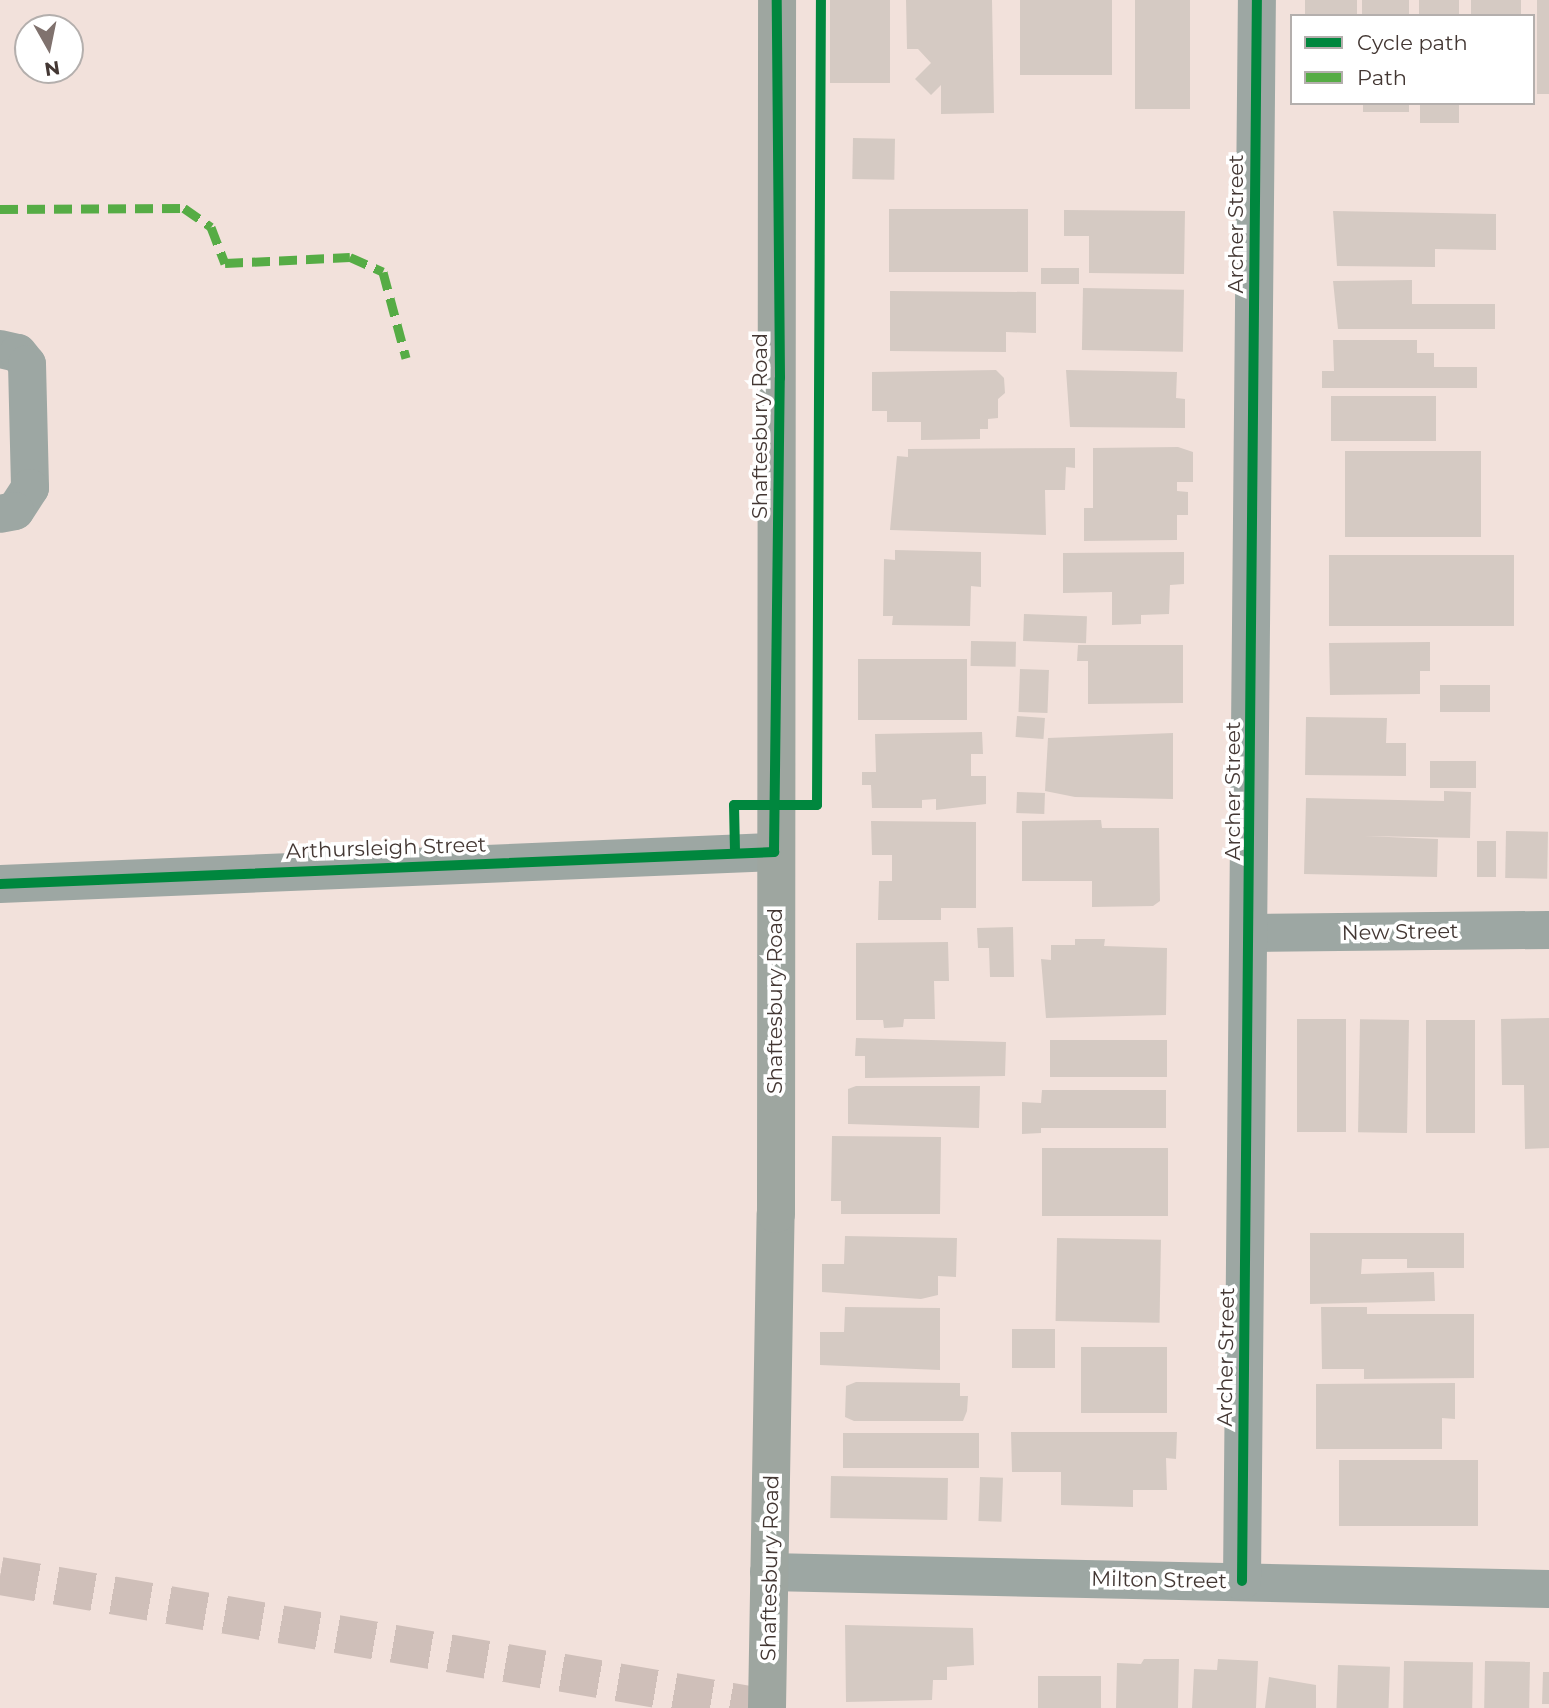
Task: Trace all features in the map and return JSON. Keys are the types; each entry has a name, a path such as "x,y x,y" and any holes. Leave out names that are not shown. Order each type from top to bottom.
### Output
{"main road":[{"name":"Shaftesbury Road","path":"768,1708 780,378 777,0"}],"street":[{"name":"Archer Street","path":"1242,1581 1251,933 1257,0"},
{"path":"0,349 18,354 27,364 30,488 15,511 0,514"},
{"name":"Arthursleigh Street","path":"0,884 774,852"},
{"name":"New Street","path":"1251,933 1549,930"},
{"name":"Milton Street","path":"769,1572 1549,1589"}],"building":[{"path":"830,0 890,0 890,83 830,83"},
{"path":"906,0 992,0 994,113 941,114 941,85 931,95 915,79 931,63 918,49 907,49"},
{"path":"1020,0 1112,0 1112,75 1020,75"},
{"path":"1135,0 1190,0 1190,109 1135,109"},
{"path":"1305,0 1357,0 1357,14 1305,14"},
{"path":"1362,0 1409,0 1409,14 1362,14"},
{"path":"1419,0 1459,0 1459,14 1419,14"},
{"path":"1471,0 1521,0 1521,14 1471,14"},
{"path":"1537,0 1549,0 1549,94 1537,94"},
{"path":"1363,105 1409,105 1409,112 1363,112"},
{"path":"1420,105 1459,105 1459,123 1420,123"},
{"path":"853,138 895,139 894,180 852,179"},
{"path":"889,209 1028,209 1028,272 889,272"},
{"path":"1064,210 1185,211 1184,274 1089,273 1089,236 1064,236"},
{"path":"1333,211 1496,214 1496,250 1435,249 1435,267 1337,266"},
{"path":"1041,268 1079,268 1079,284 1041,284"},
{"path":"1412,280 1412,304 1495,304 1495,329 1338,329 1333,281"},
{"path":"1083,288 1184,290 1183,352 1082,350"},
{"path":"890,291 1036,292 1036,333 1006,332 1006,352 890,351"},
{"path":"1333,340 1417,340 1417,353 1434,353 1434,367 1477,367 1477,388 1322,388 1322,371 1334,371"},
{"path":"996,370 1004,378 1005,393 998,399 998,418 988,419 988,429 980,429 980,439 921,440 921,422 887,422 887,411 872,411 872,372"},
{"path":"1066,370 1177,372 1176,398 1185,399 1185,428 1070,427"},
{"path":"1331,396 1436,396 1436,441 1331,441"},
{"path":"1178,447 1193,452 1193,482 1177,482 1177,491 1188,492 1188,515 1177,515 1177,540 1084,541 1084,508 1093,508 1093,448"},
{"path":"1075,448 1075,468 1066,467 1065,490 1045,490 1046,535 890,530 897,456 908,457 908,449"},
{"path":"1345,451 1481,451 1481,537 1345,537"},
{"path":"895,550 981,552 981,587 971,586 970,626 892,625 893,616 883,616 884,559 895,560"},
{"path":"1184,552 1184,584 1170,585 1169,614 1141,615 1141,624 1112,625 1112,592 1063,593 1063,553"},
{"path":"1329,555 1514,555 1514,626 1329,626"},
{"path":"1024,614 1087,616 1086,643 1023,641"},
{"path":"971,641 1016,642 1016,667 971,666"},
{"path":"1430,642 1430,671 1420,671 1420,694 1330,695 1329,643"},
{"path":"1078,645 1183,645 1183,703 1088,704 1088,661 1077,661"},
{"path":"858,659 967,659 967,720 858,720"},
{"path":"1020,669 1049,670 1047,713 1018,712"},
{"path":"1440,685 1490,685 1490,712 1440,712"},
{"path":"1017,716 1045,718 1043,739 1016,737"},
{"path":"1306,717 1387,718 1386,743 1406,743 1406,776 1305,775"},
{"path":"982,732 983,754 971,754 971,776 986,776 986,804 936,810 936,799 922,800 922,808 872,808 871,785 862,785 862,772 876,772 875,734"},
{"path":"1173,733 1173,799 1075,797 1045,791 1048,738"},
{"path":"1430,761 1476,761 1476,788 1430,788"},
{"path":"1444,791 1471,792 1470,838 1364,836 1438,839 1437,877 1304,874 1306,798 1444,801"},
{"path":"1017,792 1045,793 1044,814 1016,813"},
{"path":"1101,820 1102,828 1159,828 1160,901 1153,906 1092,907 1092,881 1022,881 1022,821"},
{"path":"871,821 976,822 976,908 941,908 941,920 878,920 879,881 892,881 892,855 872,855"},
{"path":"1506,831 1548,832 1547,879 1505,878"},
{"path":"1477,841 1496,841 1496,877 1477,877"},
{"path":"1013,927 1014,977 990,977 989,948 978,948 977,928"},
{"path":"1075,939 1105,939 1104,946 1167,948 1166,1015 1046,1018 1041,959 1051,960 1051,945 1075,945"},
{"path":"948,942 949,981 934,981 935,1019 904,1019 903,1027 884,1028 883,1020 856,1020 856,943"},
{"path":"1549,1018 1549,1148 1525,1149 1524,1085 1502,1085 1501,1019"},
{"path":"1297,1019 1346,1019 1346,1132 1297,1132"},
{"path":"1360,1019 1409,1020 1407,1133 1358,1132"},
{"path":"1426,1020 1475,1020 1475,1133 1426,1133"},
{"path":"856,1038 1006,1042 1005,1076 865,1078 865,1056 855,1056"},
{"path":"1050,1040 1167,1040 1167,1077 1050,1077"},
{"path":"856,1086 980,1086 979,1128 848,1124 848,1089"},
{"path":"1042,1090 1166,1090 1166,1128 1041,1128 1041,1133 1022,1134 1022,1102 1041,1103"},
{"path":"832,1136 941,1137 940,1214 841,1214 841,1201 831,1201"},
{"path":"1042,1148 1168,1148 1168,1216 1042,1216"},
{"path":"1310,1233 1464,1233 1464,1268 1407,1268 1407,1259 1362,1259 1361,1274 1434,1272 1435,1301 1310,1304"},
{"path":"845,1236 957,1238 956,1277 938,1276 938,1295 921,1299 822,1292 822,1264 844,1264"},
{"path":"1057,1238 1161,1240 1160,1323 1056,1321"},
{"path":"845,1307 940,1308 940,1370 820,1365 820,1332 844,1332"},
{"path":"1321,1307 1367,1307 1367,1314 1474,1314 1474,1378 1364,1379 1364,1369 1322,1369"},
{"path":"1012,1329 1055,1329 1055,1368 1012,1368"},
{"path":"1081,1347 1167,1347 1167,1413 1081,1413"},
{"path":"856,1382 960,1383 960,1396 968,1396 967,1411 963,1421 854,1421 845,1417 846,1386"},
{"path":"1455,1383 1455,1419 1442,1418 1442,1449 1316,1449 1316,1384"},
{"path":"1011,1432 1177,1432 1176,1459 1166,1458 1167,1490 1133,1490 1133,1507 1061,1505 1061,1472 1012,1472"},
{"path":"843,1433 979,1433 979,1468 843,1468"},
{"path":"1339,1460 1478,1460 1478,1526 1339,1526"},
{"path":"831,1476 948,1478 947,1520 830,1518"},
{"path":"980,1477 1003,1478 1001,1522 978,1521"},
{"path":"845,1625 973,1628 974,1665 947,1667 947,1680 933,1680 932,1700 846,1702"},
{"path":"1144,1659 1179,1659 1178,1708 1116,1708 1117,1663 1141,1664"},
{"path":"1218,1659 1258,1661 1256,1708 1192,1708 1194,1669 1217,1670"},
{"path":"1404,1661 1473,1662 1472,1708 1403,1708"},
{"path":"1485,1661 1530,1662 1529,1708 1484,1708"},
{"path":"1338,1665 1390,1667 1389,1708 1336,1708"},
{"path":"1543,1672 1549,1672 1549,1704 1542,1704"},
{"path":"1038,1676 1101,1676 1101,1708 1038,1708"},
{"path":"1269,1677 1316,1685 1316,1708 1265,1708"}],"tunnel":[{"path":"0,1576 767,1708"}],"marked path":[{"path":"0,209 184,208 211,227 225,263 350,257 383,272 406,358"}],"cycle path":[{"path":"0,884 774,852 780,378 777,0"},
{"path":"735,852 734,805 817,805 821,0"},
{"path":"1242,1581 1257,0"}]}
